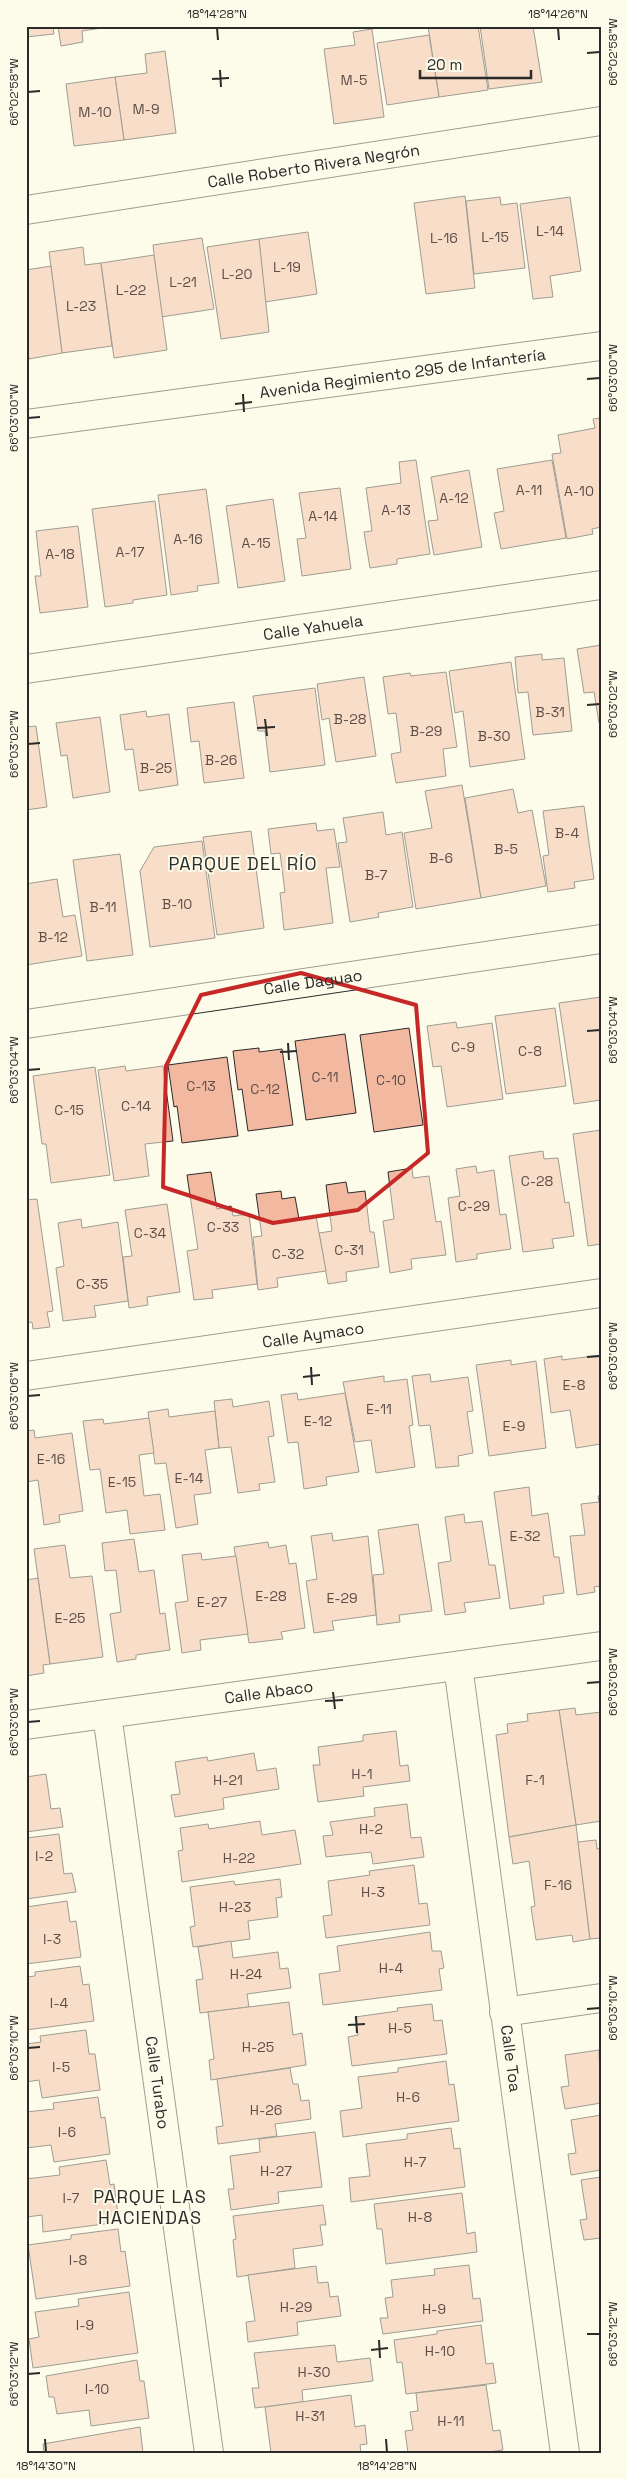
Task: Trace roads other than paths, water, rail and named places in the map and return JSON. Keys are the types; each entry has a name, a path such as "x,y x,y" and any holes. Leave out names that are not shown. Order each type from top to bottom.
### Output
{"street":[{"name":"Calle Roberto Rivera Negrón","path":"26,210 601,121"},
{"name":"Avenida Regimiento 295 de Infantería","path":"26,424 601,346"},
{"name":"Calle Yahuela","path":"26,670 601,585"},
{"name":"Calle Daguao","path":"26,1024 601,939"},
{"name":"Calle Aymaco","path":"26,1376 601,1293"},
{"name":"Calle Abaco","path":"26,1725 601,1646"},
{"name":"Calle Toa","path":"458,1666 565,2453"},
{"name":"Calle Turabo","path":"107,1714 209,2453"},
{"path":"504,2012 601,1998"}],"district":[{"name":"PARQUE DEL RÍO","path":"243,864"},
{"name":"PARQUE LAS HACIENDAS","path":"150,2207"}]}
